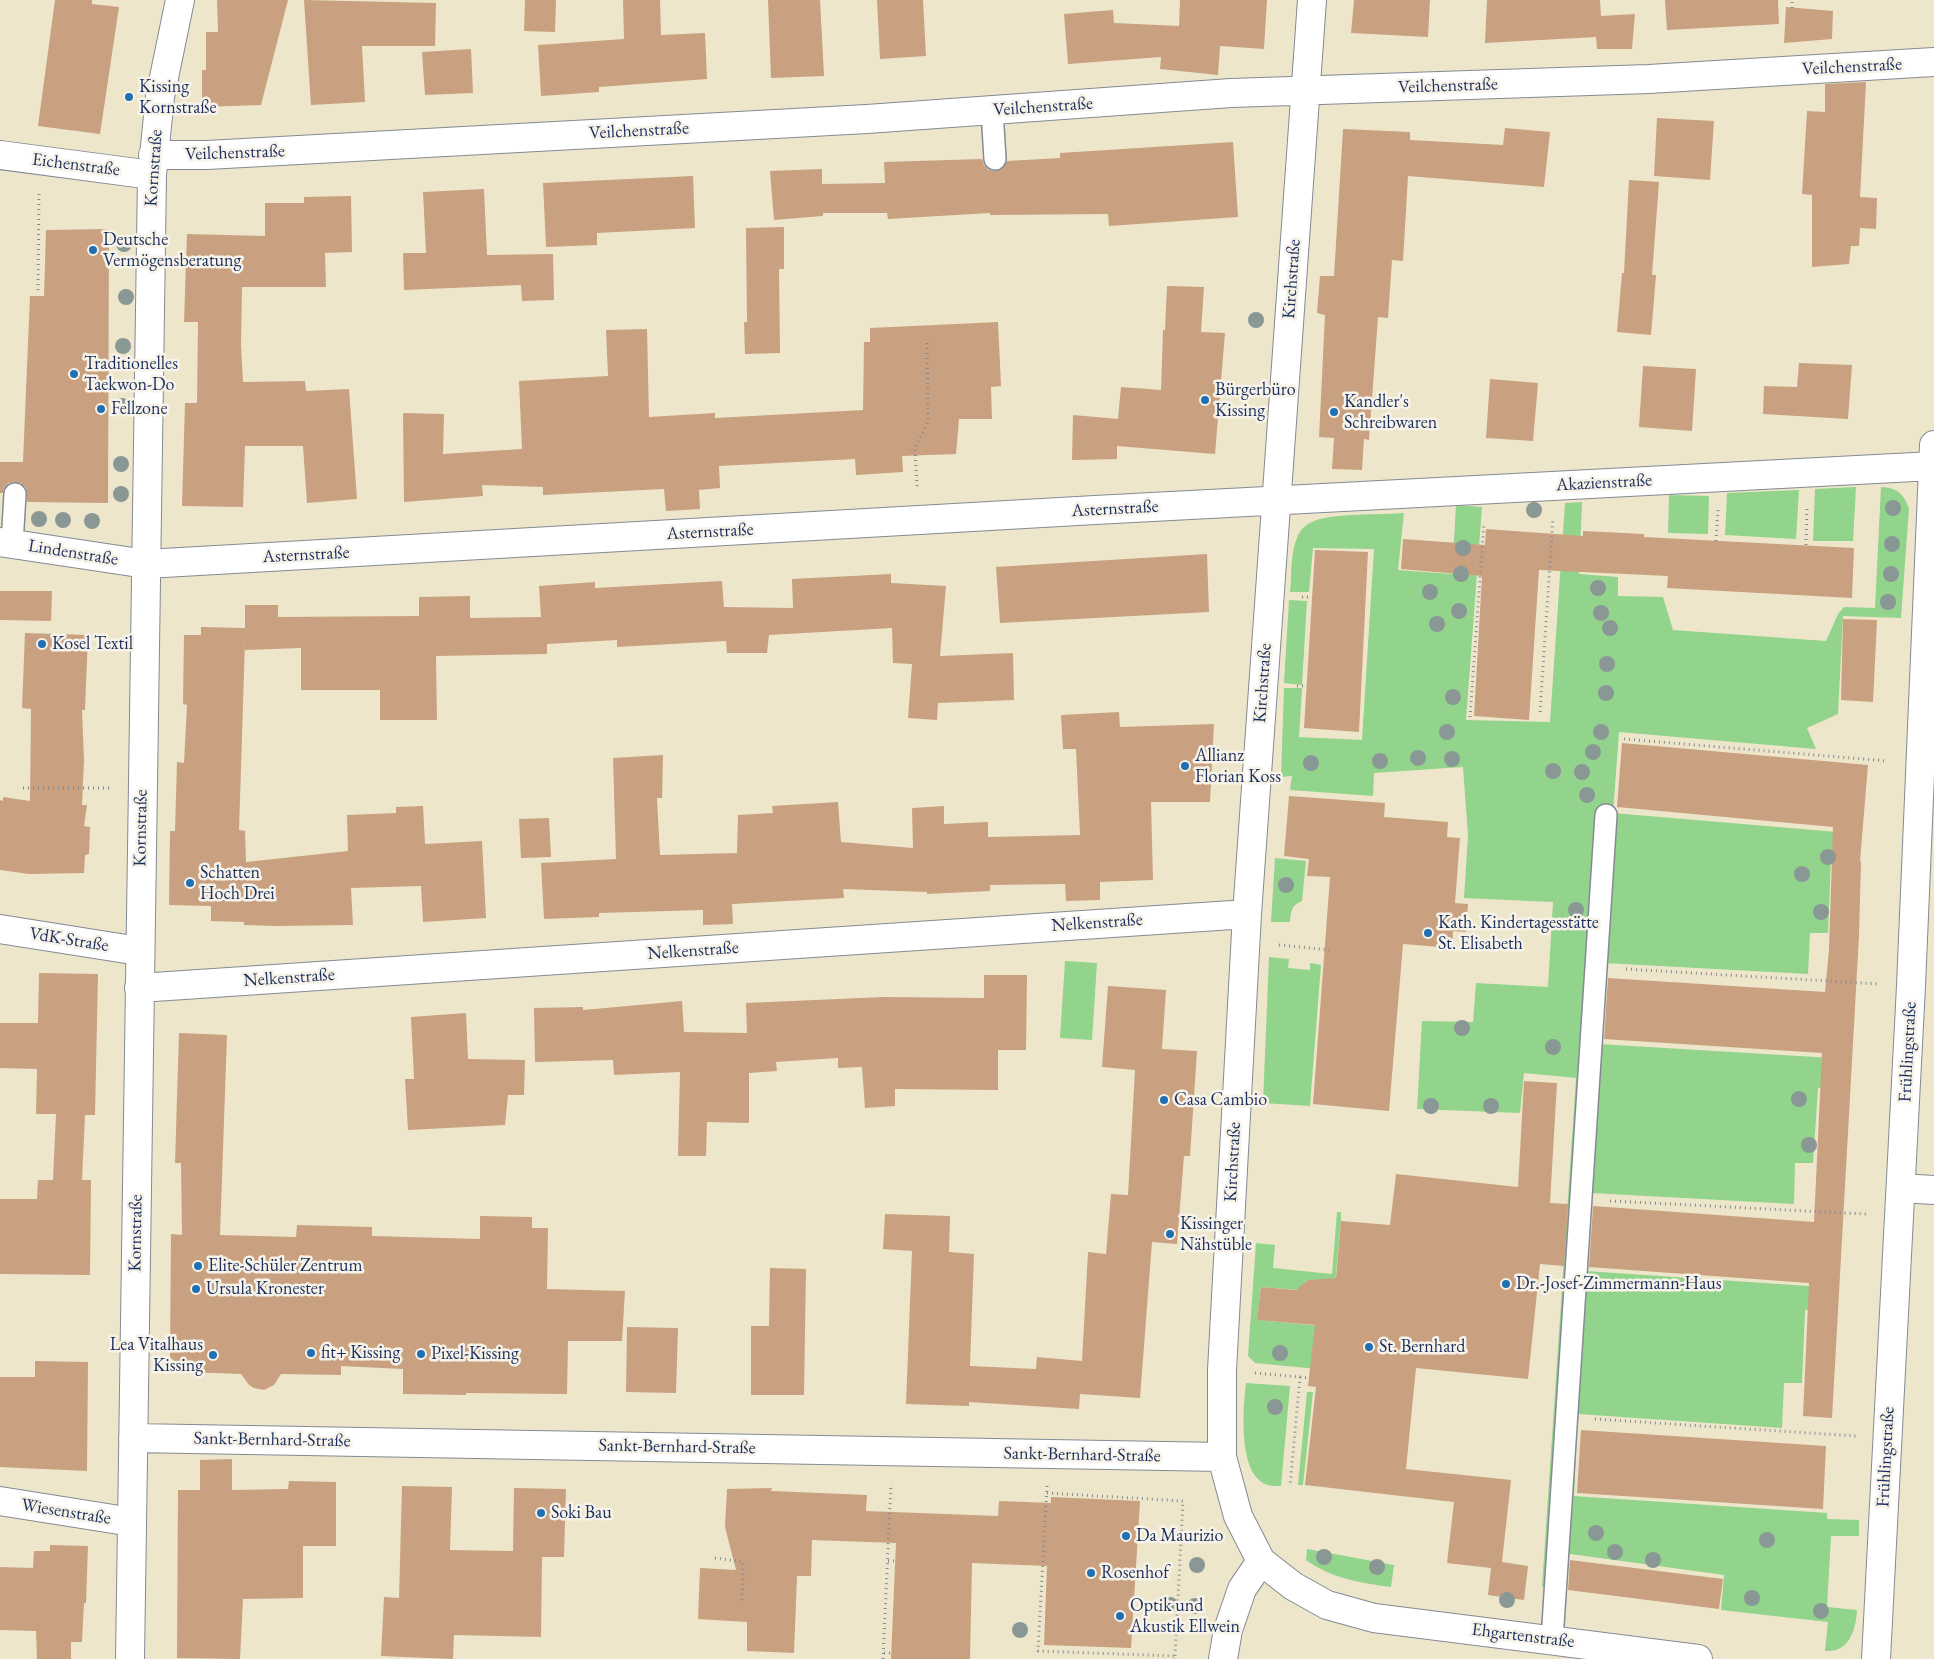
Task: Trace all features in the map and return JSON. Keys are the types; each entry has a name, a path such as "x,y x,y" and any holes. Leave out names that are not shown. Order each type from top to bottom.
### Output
{"street":[{"name":"Kornstraße","path":"130,1659 152,165 160,96 180,0"},
{"name":"Kirchstraße","path":"1261,1561 1238,1516 1222,1457 1222,1370 1247,914 1312,0"},
{"name":"Veilchenstraße","path":"152,165 207,155 867,119 1231,93 1649,79 1934,62"},
{"name":"Eichenstraße","path":"0,155 39,161 152,165"},
{"name":"Akazienstraße","path":"1275,500 1808,472 1933,456"},
{"name":"Frühlingstraße","path":"1876,1659 1900,1216 1921,764 1929,716 1933,456"},
{"name":"Asternstraße","path":"146,564 1275,500"},
{"name":"Lindenstraße","path":"6,543 146,564"},
{"name":"Nelkenstraße","path":"139,988 1247,914"},
{"name":"VdK-Straße","path":"0,928 139,951"},
{"path":"1901,1188 1934,1190"},
{"name":"Sankt-Bernhard-Straße","path":"133,1438 1222,1457"},
{"name":"Wiesenstraße","path":"0,1501 132,1522"},
{"name":"Ehgartenstraße","path":"1261,1561 1293,1586 1327,1605 1374,1618 1552,1640 1602,1653 1698,1659"},
{"path":"1223,1659 1228,1630 1242,1589 1261,1561"}],"lane":[{"path":"992,111 995,159"},
{"path":"6,543 15,494"},
{"path":"1552,1640 1606,815"}],"path":[{"path":"1792,0 1792,8"},
{"path":"38,290 39,161"},
{"path":"919,520 915,448 928,421 927,339"},
{"path":"1806,545 1808,472"},
{"path":"1540,712 1555,485"},
{"path":"1470,717 1486,488"},
{"path":"1624,739 1921,764"},
{"path":"23,788 142,787"},
{"path":"1246,943 1330,950"},
{"path":"1618,969 1911,986"},
{"path":"1607,1201 1900,1216"},
{"path":"1222,1370 1309,1378"},
{"path":"1290,1486 1300,1377"},
{"path":"1592,1419 1887,1438"},
{"path":"883,1659 893,1451"},
{"path":"1047,1493 1183,1501 1175,1658 1038,1651 1049,1454"},
{"path":"714,1558 743,1562 742,1604"},
{"path":"888,1561 896,1561"},
{"path":"884,1653 891,1653"}],"green space":[{"path":"1856,487 1853,541 1813,541 1815,489"},
{"path":"1881,487 1896,490 1900,493 1909,509 1901,618 1843,616 1838,714 1807,728 1816,749 1619,732 1613,813 1861,834 1860,859 1831,858 1828,933 1810,933 1808,974 1604,963 1598,1044 1849,1059 1847,1089 1818,1088 1813,1163 1795,1163 1794,1204 1591,1193 1586,1271 1838,1288 1837,1311 1805,1310 1802,1383 1784,1383 1782,1428 1578,1414 1574,1496 1827,1513 1827,1519 1859,1520 1859,1536 1831,1536 1827,1607 1857,1610 1855,1625 1850,1639 1840,1648 1833,1651 1825,1651 1828,1622 1721,1610 1724,1575 1563,1553 1559,1589 1542,1587 1576,1078 1524,1073 1520,1113 1417,1109 1422,1021 1473,1022 1476,983 1548,987 1553,902 1464,898 1468,835 1463,767 1374,773 1373,796 1290,790 1292,776 1281,777 1284,688 1302,688 1299,737 1362,740 1374,549 1313,548 1309,592 1290,592 1292,558 1298,535 1307,525 1320,519 1404,513 1398,570 1452,574 1456,505 1482,507 1466,720 1550,722 1565,503 1582,502 1579,574 1618,577 1618,596 1663,597 1673,630 1826,641 1838,614 1844,607 1875,608"},
{"path":"1799,490 1796,539 1725,535 1727,493"},
{"path":"1669,495 1709,496 1708,534 1668,533"},
{"path":"1289,600 1307,601 1302,685 1284,683"},
{"path":"1275,858 1306,861 1302,901 1292,909 1290,922 1271,922"},
{"path":"1269,957 1289,959 1288,968 1310,970 1310,963 1321,965 1310,1106 1263,1103"},
{"path":"1065,961 1097,963 1092,1040 1060,1038"},
{"path":"1337,1212 1341,1212 1341,1221 1334,1294 1321,1283 1314,1280 1306,1281 1300,1290 1261,1287 1257,1320 1322,1326 1317,1369 1255,1363 1248,1356 1256,1243 1275,1245 1273,1268 1332,1274"},
{"path":"1246,1383 1290,1386 1281,1486 1261,1482 1253,1472 1248,1461 1244,1434"},
{"path":"1307,1392 1313,1392 1303,1485 1298,1485"},
{"path":"1307,1549 1394,1565 1391,1587 1357,1581 1325,1571 1306,1560"}],"building":[{"path":"55,0 92,0 92,4 119,7 100,134 38,126"},
{"path":"217,0 288,0 261,105 202,107 202,70 206,70 206,32 218,32"},
{"path":"304,0 436,3 435,46 362,46 365,102 311,105"},
{"path":"525,0 556,0 555,32 524,31"},
{"path":"623,0 660,0 661,35 705,33 707,79 599,87 599,92 541,96 538,45 624,39"},
{"path":"768,0 820,0 824,76 771,78"},
{"path":"877,0 923,0 926,56 880,59"},
{"path":"1180,0 1267,0 1264,49 1220,46 1218,75 1160,69 1161,57 1068,64 1064,14 1113,10 1114,23 1179,26"},
{"path":"1354,0 1430,0 1428,37 1351,33"},
{"path":"1487,0 1600,0 1601,16 1635,14 1632,49 1597,49 1596,37 1485,43"},
{"path":"1665,0 1778,0 1779,24 1667,30"},
{"path":"1786,7 1833,11 1832,39 1784,43"},
{"path":"471,49 473,93 425,95 422,52"},
{"path":"1866,82 1860,197 1877,198 1876,229 1860,228 1859,246 1851,246 1849,264 1812,267 1812,195 1802,194 1807,111 1825,112 1825,84"},
{"path":"1657,118 1714,121 1710,180 1654,176"},
{"path":"1505,128 1550,132 1544,187 1408,176 1403,261 1392,260 1388,318 1378,317 1369,440 1364,439 1362,470 1332,469 1334,438 1319,437 1325,315 1317,313 1320,276 1334,276 1343,129 1410,132 1410,140 1503,145"},
{"path":"1233,142 1238,217 1109,226 1108,214 990,215 990,213 888,219 887,213 823,213 823,216 774,220 770,171 822,169 822,184 885,183 884,162 982,159 984,165 989,170 996,171 1002,169 1007,161 1060,158 1060,153"},
{"path":"693,176 695,228 597,233 597,245 546,247 543,183"},
{"path":"1629,180 1659,182 1652,275 1656,275 1651,335 1617,332 1622,273 1624,273"},
{"path":"484,189 487,255 553,254 554,300 522,301 521,285 404,290 403,253 426,253 423,192"},
{"path":"351,196 352,252 325,253 326,287 242,287 241,345 243,382 305,381 306,391 349,389 357,499 307,503 303,446 245,446 243,507 182,506 185,403 197,403 198,322 184,322 187,234 265,236 265,203 304,203 304,197"},
{"path":"784,227 784,269 779,269 780,353 745,354 744,322 747,322 746,228"},
{"path":"109,229 108,503 27,502 26,488 21,483 16,482 9,483 4,488 3,493 0,493 0,462 23,462 30,296 44,296 46,230"},
{"path":"1167,286 1204,287 1201,332 1225,333 1215,454 1117,446 1117,459 1072,460 1073,415 1118,419 1121,387 1161,390"},
{"path":"998,322 1001,386 991,387 992,419 959,419 956,454 902,456 903,472 856,475 855,459 719,466 720,488 699,490 700,509 666,511 664,489 543,495 543,487 482,485 483,496 404,502 403,413 444,414 443,454 522,449 519,381 608,376 606,330 647,329 649,417 715,413 715,418 863,410 864,342 870,342 870,328"},
{"path":"1799,363 1852,365 1848,419 1763,414 1764,386 1797,387"},
{"path":"1643,366 1696,369 1692,431 1639,427"},
{"path":"1490,379 1538,383 1533,441 1486,438"},
{"path":"1486,529 1583,536 1583,531 1644,534 1644,537 1854,548 1852,598 1667,588 1668,576 1539,570 1529,720 1474,716 1482,576 1401,569 1403,539 1485,545"},
{"path":"1315,550 1368,552 1359,732 1304,728"},
{"path":"1207,554 1209,612 1000,623 996,567"},
{"path":"891,574 891,583 946,586 940,656 1013,653 1014,700 938,703 937,720 908,718 912,664 893,663 892,628 769,635 767,653 727,653 726,641 617,647 617,640 547,644 547,654 436,656 437,720 380,720 380,690 301,690 301,648 245,650 245,642 239,830 245,831 246,862 348,851 347,815 396,813 396,807 423,806 425,844 482,841 486,918 423,922 421,886 351,888 353,925 244,925 244,922 211,921 211,906 169,905 170,831 175,831 177,762 184,763 187,705 183,704 184,635 201,635 201,627 245,628 245,605 278,605 278,617 419,616 419,597 470,596 470,618 541,617 539,586 595,582 595,588 722,581 724,607 793,608 792,579"},
{"path":"0,591 52,591 51,621 0,620"},
{"path":"1843,619 1877,620 1873,702 1841,700"},
{"path":"25,633 88,635 85,710 82,710 84,760 82,805 87,805 84,826 90,827 89,854 85,855 84,873 29,874 0,870 0,800 3,801 3,797 30,801 31,709 22,708"},
{"path":"1119,712 1120,727 1214,724 1210,802 1151,802 1153,880 1100,882 1100,900 1066,901 1065,884 990,885 990,891 927,894 927,892 843,889 844,898 732,904 733,924 703,925 703,910 599,913 599,917 544,919 541,863 616,859 613,758 663,755 662,798 657,798 660,855 737,853 738,815 773,813 772,806 838,802 841,842 913,848 912,808 944,806 944,824 988,822 988,837 1080,835 1076,749 1063,749 1061,715"},
{"path":"1622,743 1868,765 1860,861 1859,936 1832,1418 1803,1416 1809,1283 1589,1267 1593,1206 1814,1222 1822,1053 1604,1039 1608,978 1825,992 1829,950 1833,827 1617,807"},
{"path":"1289,796 1385,803 1384,817 1448,822 1447,837 1460,838 1455,903 1468,904 1466,932 1453,931 1452,948 1403,944 1389,1111 1313,1104 1330,877 1307,876 1309,859 1284,856"},
{"path":"549,818 551,857 521,858 519,819"},
{"path":"39,973 98,974 95,1115 85,1115 82,1180 91,1180 90,1275 0,1274 0,1199 37,1199 38,1180 53,1180 56,1114 36,1114 37,1069 0,1068 0,1023 38,1023"},
{"path":"984,975 1027,975 1026,1050 998,1050 998,1090 895,1089 895,1106 865,1108 862,1067 838,1068 838,1058 776,1062 777,1071 749,1073 749,1123 707,1122 706,1156 678,1156 680,1072 614,1075 613,1060 535,1062 534,1008 583,1007 583,1010 682,1001 684,1032 747,1033 746,1003 884,997 984,998"},
{"path":"1108,986 1166,990 1162,1049 1197,1051 1190,1156 1184,1156 1177,1244 1152,1242 1140,1398 1080,1394 1079,1409 969,1402 969,1406 906,1404 912,1251 883,1249 885,1214 950,1216 949,1252 974,1254 970,1366 1036,1369 1037,1357 1082,1361 1088,1252 1106,1254 1111,1194 1128,1195 1135,1070 1102,1067"},
{"path":"466,1013 468,1059 525,1060 524,1095 508,1095 505,1125 408,1130 405,1079 414,1079 411,1017"},
{"path":"179,1033 227,1035 220,1235 296,1237 297,1225 372,1227 372,1236 480,1239 480,1216 532,1217 532,1228 548,1228 547,1289 625,1291 622,1341 568,1341 567,1394 403,1394 403,1369 341,1366 341,1375 281,1374 274,1385 264,1390 249,1385 241,1374 185,1372 170,1357 171,1234 182,1235 181,1163 175,1163"},
{"path":"1524,1081 1557,1083 1550,1203 1568,1204 1564,1266 1540,1264 1528,1379 1416,1368 1406,1469 1511,1480 1502,1562 1528,1566 1524,1600 1488,1595 1491,1568 1447,1563 1454,1502 1305,1485 1316,1387 1308,1386 1315,1325 1257,1320 1261,1287 1296,1290 1308,1280 1336,1278 1341,1221 1390,1225 1396,1174 1518,1187"},
{"path":"770,1268 806,1269 804,1395 751,1395 751,1326 769,1326"},
{"path":"627,1327 678,1328 676,1393 626,1392"},
{"path":"35,1361 88,1362 87,1471 0,1467 0,1377 35,1377"},
{"path":"1581,1430 1826,1446 1823,1509 1577,1493"},
{"path":"232,1459 232,1490 288,1489 289,1481 336,1482 336,1546 303,1546 303,1598 243,1599 240,1659 177,1658 178,1490 200,1490 200,1460"},
{"path":"402,1486 452,1487 450,1550 513,1551 514,1488 566,1489 564,1557 542,1557 541,1637 454,1635 453,1659 381,1656 384,1597 399,1598"},
{"path":"772,1488 771,1491 867,1495 866,1511 998,1516 999,1501 1051,1503 1051,1497 1140,1501 1131,1648 1044,1645 1047,1566 972,1563 970,1659 891,1659 896,1543 812,1540 811,1576 797,1576 794,1653 747,1651 747,1622 698,1619 700,1568 736,1570 725,1527 727,1489"},
{"path":"50,1545 88,1546 86,1603 84,1603 82,1642 71,1642 71,1659 37,1659 36,1631 0,1630 0,1567 33,1568 34,1551 50,1551"},
{"path":"1570,1560 1723,1579 1719,1609 1568,1590"}],"place":[{"name":"Kissing Kornstraße","path":"129,97"},
{"name":"Deutsche Vermögensberatung","path":"93,250"},
{"name":"Traditionelles Taekwon-Do","path":"74,374"},
{"name":"Bürgerbüro Kissing","path":"1205,400"},
{"name":"Fellzone","path":"101,409"},
{"name":"Kandler's Schreibwaren","path":"1334,412"},
{"name":"Kosel Textil","path":"42,644"},
{"name":"Allianz Florian Koss","path":"1185,766"},
{"name":"Schatten Hoch Drei","path":"190,883"},
{"name":"Kath. Kindertagesstätte St. Elisabeth","path":"1428,933"},
{"name":"Casa Cambio","path":"1164,1100"},
{"name":"Kissinger Nähstüble","path":"1170,1234"},
{"name":"Elite-Schüler Zentrum","path":"198,1266"},
{"name":"Dr.-Josef-Zimmermann-Haus","path":"1506,1284"},
{"name":"Ursula Kronester","path":"196,1289"},
{"name":"St. Bernhard","path":"1369,1347"},
{"name":"fit+ Kissing","path":"311,1353"},
{"name":"Pixel-Kissing","path":"421,1354"},
{"name":"Lea Vitalhaus Kissing","path":"213,1355"},
{"name":"Soki Bau","path":"541,1513"},
{"name":"Da Maurizio","path":"1126,1536"},
{"name":"Rosenhof","path":"1091,1573"},
{"name":"Optik und Akustik Ellwein","path":"1120,1616"}]}
